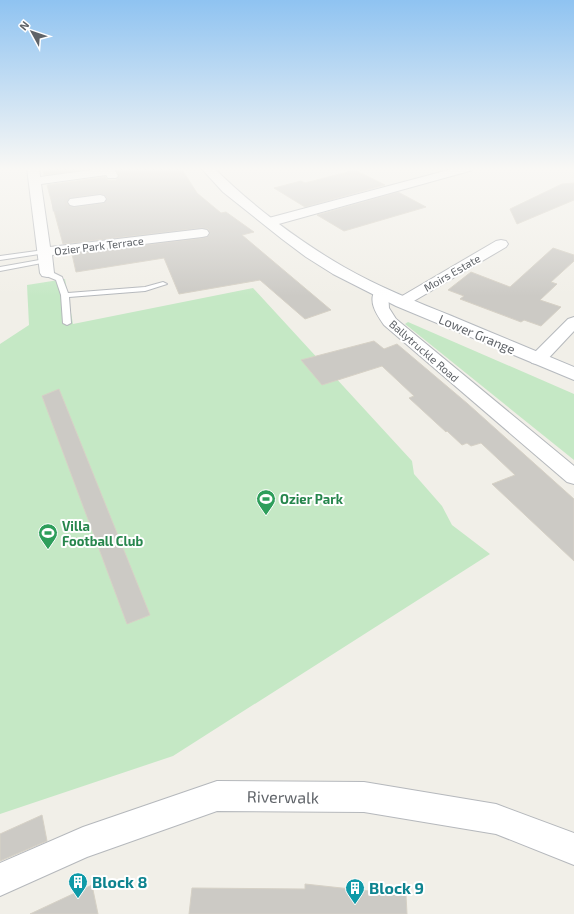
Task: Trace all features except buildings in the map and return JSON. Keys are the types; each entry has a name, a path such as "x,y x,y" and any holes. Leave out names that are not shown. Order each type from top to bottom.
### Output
{"main road":[{"path":"256,211 323,262 381,292"},
{"name":"Lower Grange","path":"381,292 574,374"}],"street":[{"path":"39,211 45,262"},
{"path":"270,222 310,211"},
{"name":"Ozier Park Terrace","path":"45,262 202,233"},
{"name":"Moirs Estate","path":"402,302 501,244"},
{"name":"Ballytruckle Road","path":"381,292 379,300 380,307 390,322 574,478"},
{"path":"538,359 574,322"},
{"name":"Riverwalk","path":"0,880 83,843 217,796 364,798 496,819 574,849"}],"lane":[{"path":"0,258 45,262 59,279 65,295 66,323"},
{"path":"0,268 45,262"},
{"path":"65,295 145,290 163,284"}],"green space":[{"name":"Ozier Park","path":"65,279 73,324 253,288 412,461 414,474 442,506 452,525 490,554 173,756 0,814 0,344 29,325 27,285"},
{"path":"408,322 574,394 574,460 405,324"}],"place":[{"name":"Ozier Park","path":"266,516"},
{"name":"Villa Football Club","path":"48,550"},
{"name":"Block 8","path":"78,899"},
{"name":"Block 9","path":"355,905"}]}
